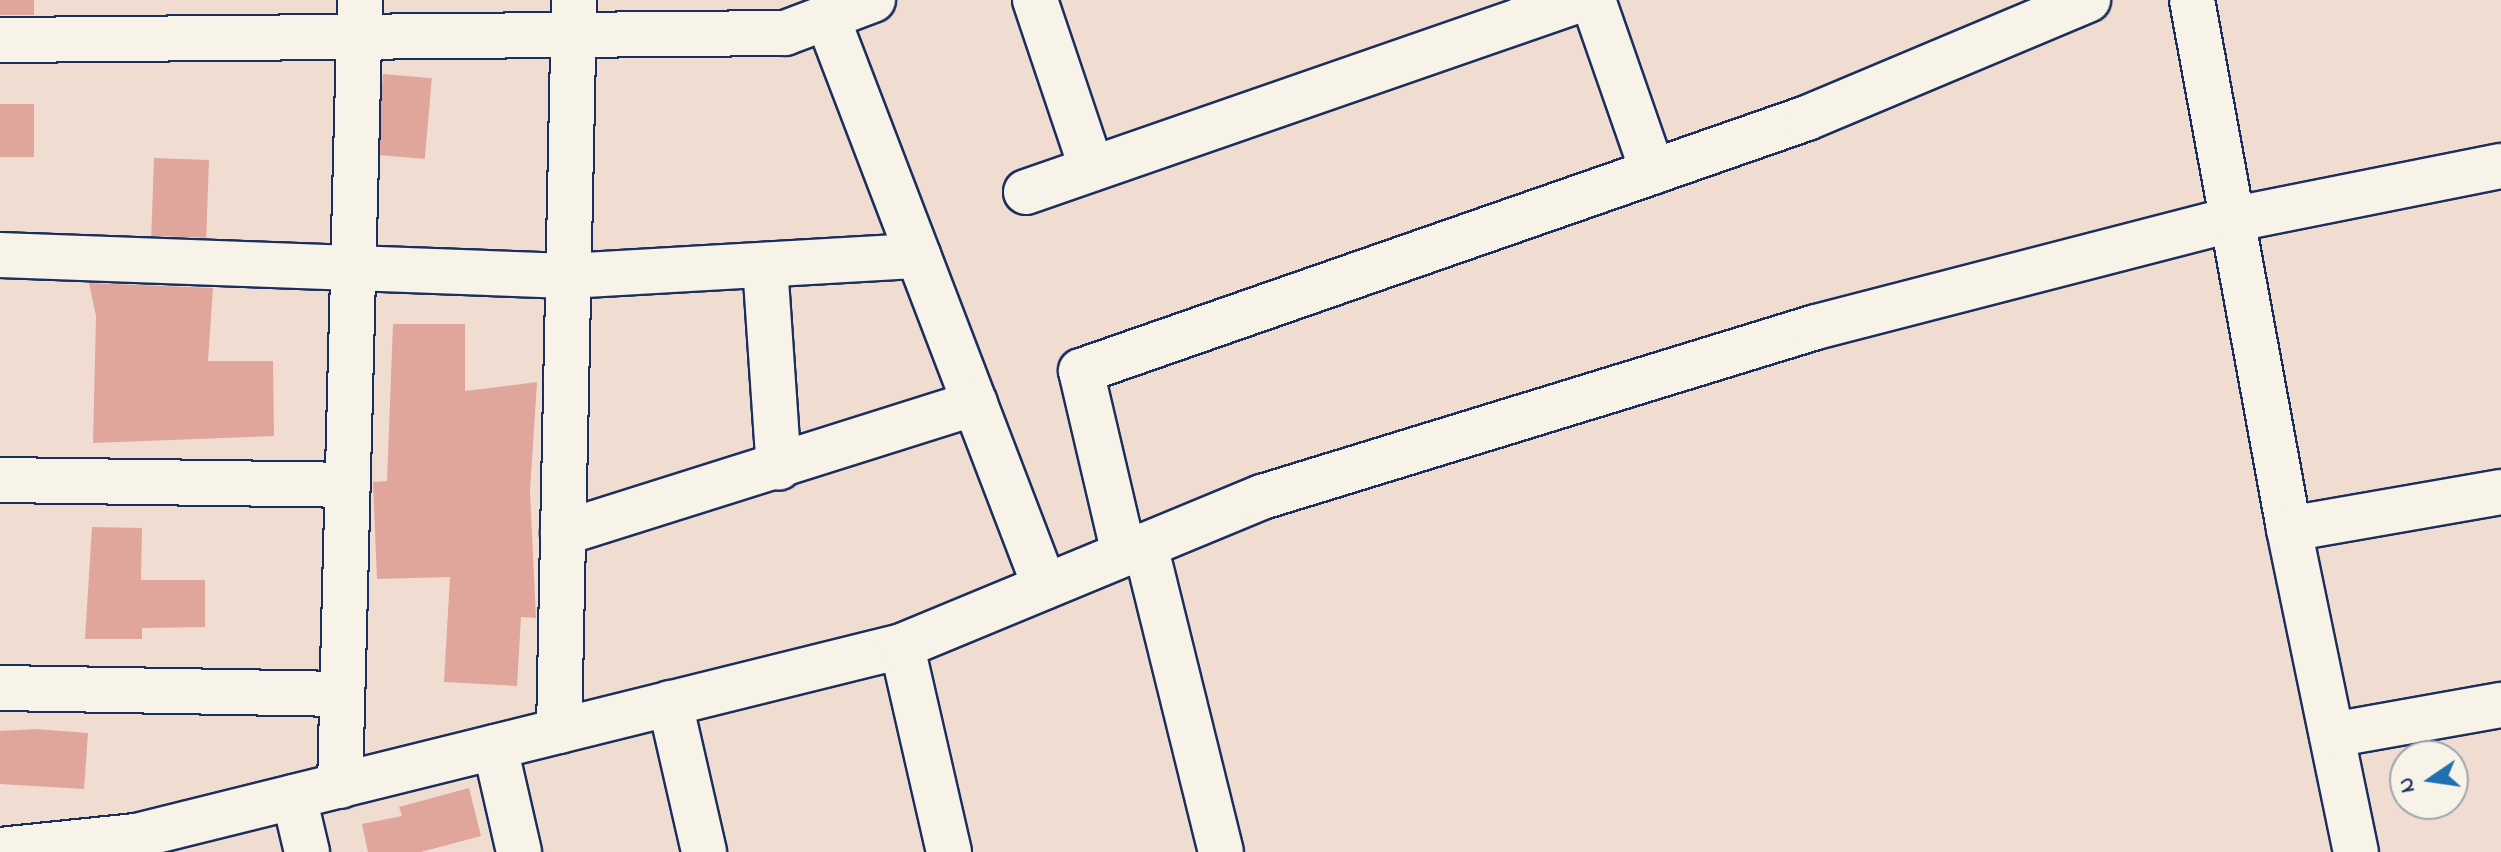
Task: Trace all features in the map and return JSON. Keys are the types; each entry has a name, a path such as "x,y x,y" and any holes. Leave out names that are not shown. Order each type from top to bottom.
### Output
{"street":[{"path":"0,40 359,19 573,18 785,33 873,0"},
{"path":"1035,0 1092,169"},
{"path":"1026,192 1579,0"},
{"path":"1593,0 1653,172"},
{"path":"1221,852 1081,371 1807,118 2088,0"},
{"path":"2192,0 2235,219 2289,529 2356,852"},
{"path":"827,17 1045,587"},
{"path":"559,731 573,18"},
{"path":"340,786 359,19"},
{"path":"0,850 112,845 902,646 1262,497 1816,327 2235,219 2501,166"},
{"path":"0,255 568,276 918,256"},
{"path":"765,265 779,468"},
{"path":"563,533 779,468 975,403"},
{"path":"0,480 348,485"},
{"path":"2289,529 2501,492"},
{"path":"902,646 949,852"},
{"path":"0,688 342,694"},
{"path":"670,703 704,852"},
{"path":"2332,735 2501,705"},
{"path":"495,747 519,852"},
{"path":"294,797 307,852"}],"building":[{"path":"0,0 34,0 34,15 0,15"},
{"path":"383,74 432,78 425,159 376,155"},
{"path":"0,104 34,104 34,157 0,157"},
{"path":"154,158 209,160 206,238 151,236"},
{"path":"89,283 213,288 208,361 273,361 274,436 93,443 96,316"},
{"path":"393,324 465,324 465,391 537,382 530,491 536,618 521,617 517,686 444,682 450,577 377,579 373,482 387,481"},
{"path":"92,527 142,528 141,580 205,580 205,627 142,628 142,639 85,639"},
{"path":"35,729 88,733 84,789 0,784 0,731"},
{"path":"469,788 481,836 421,852 368,852 362,824 402,816 399,807"}]}
